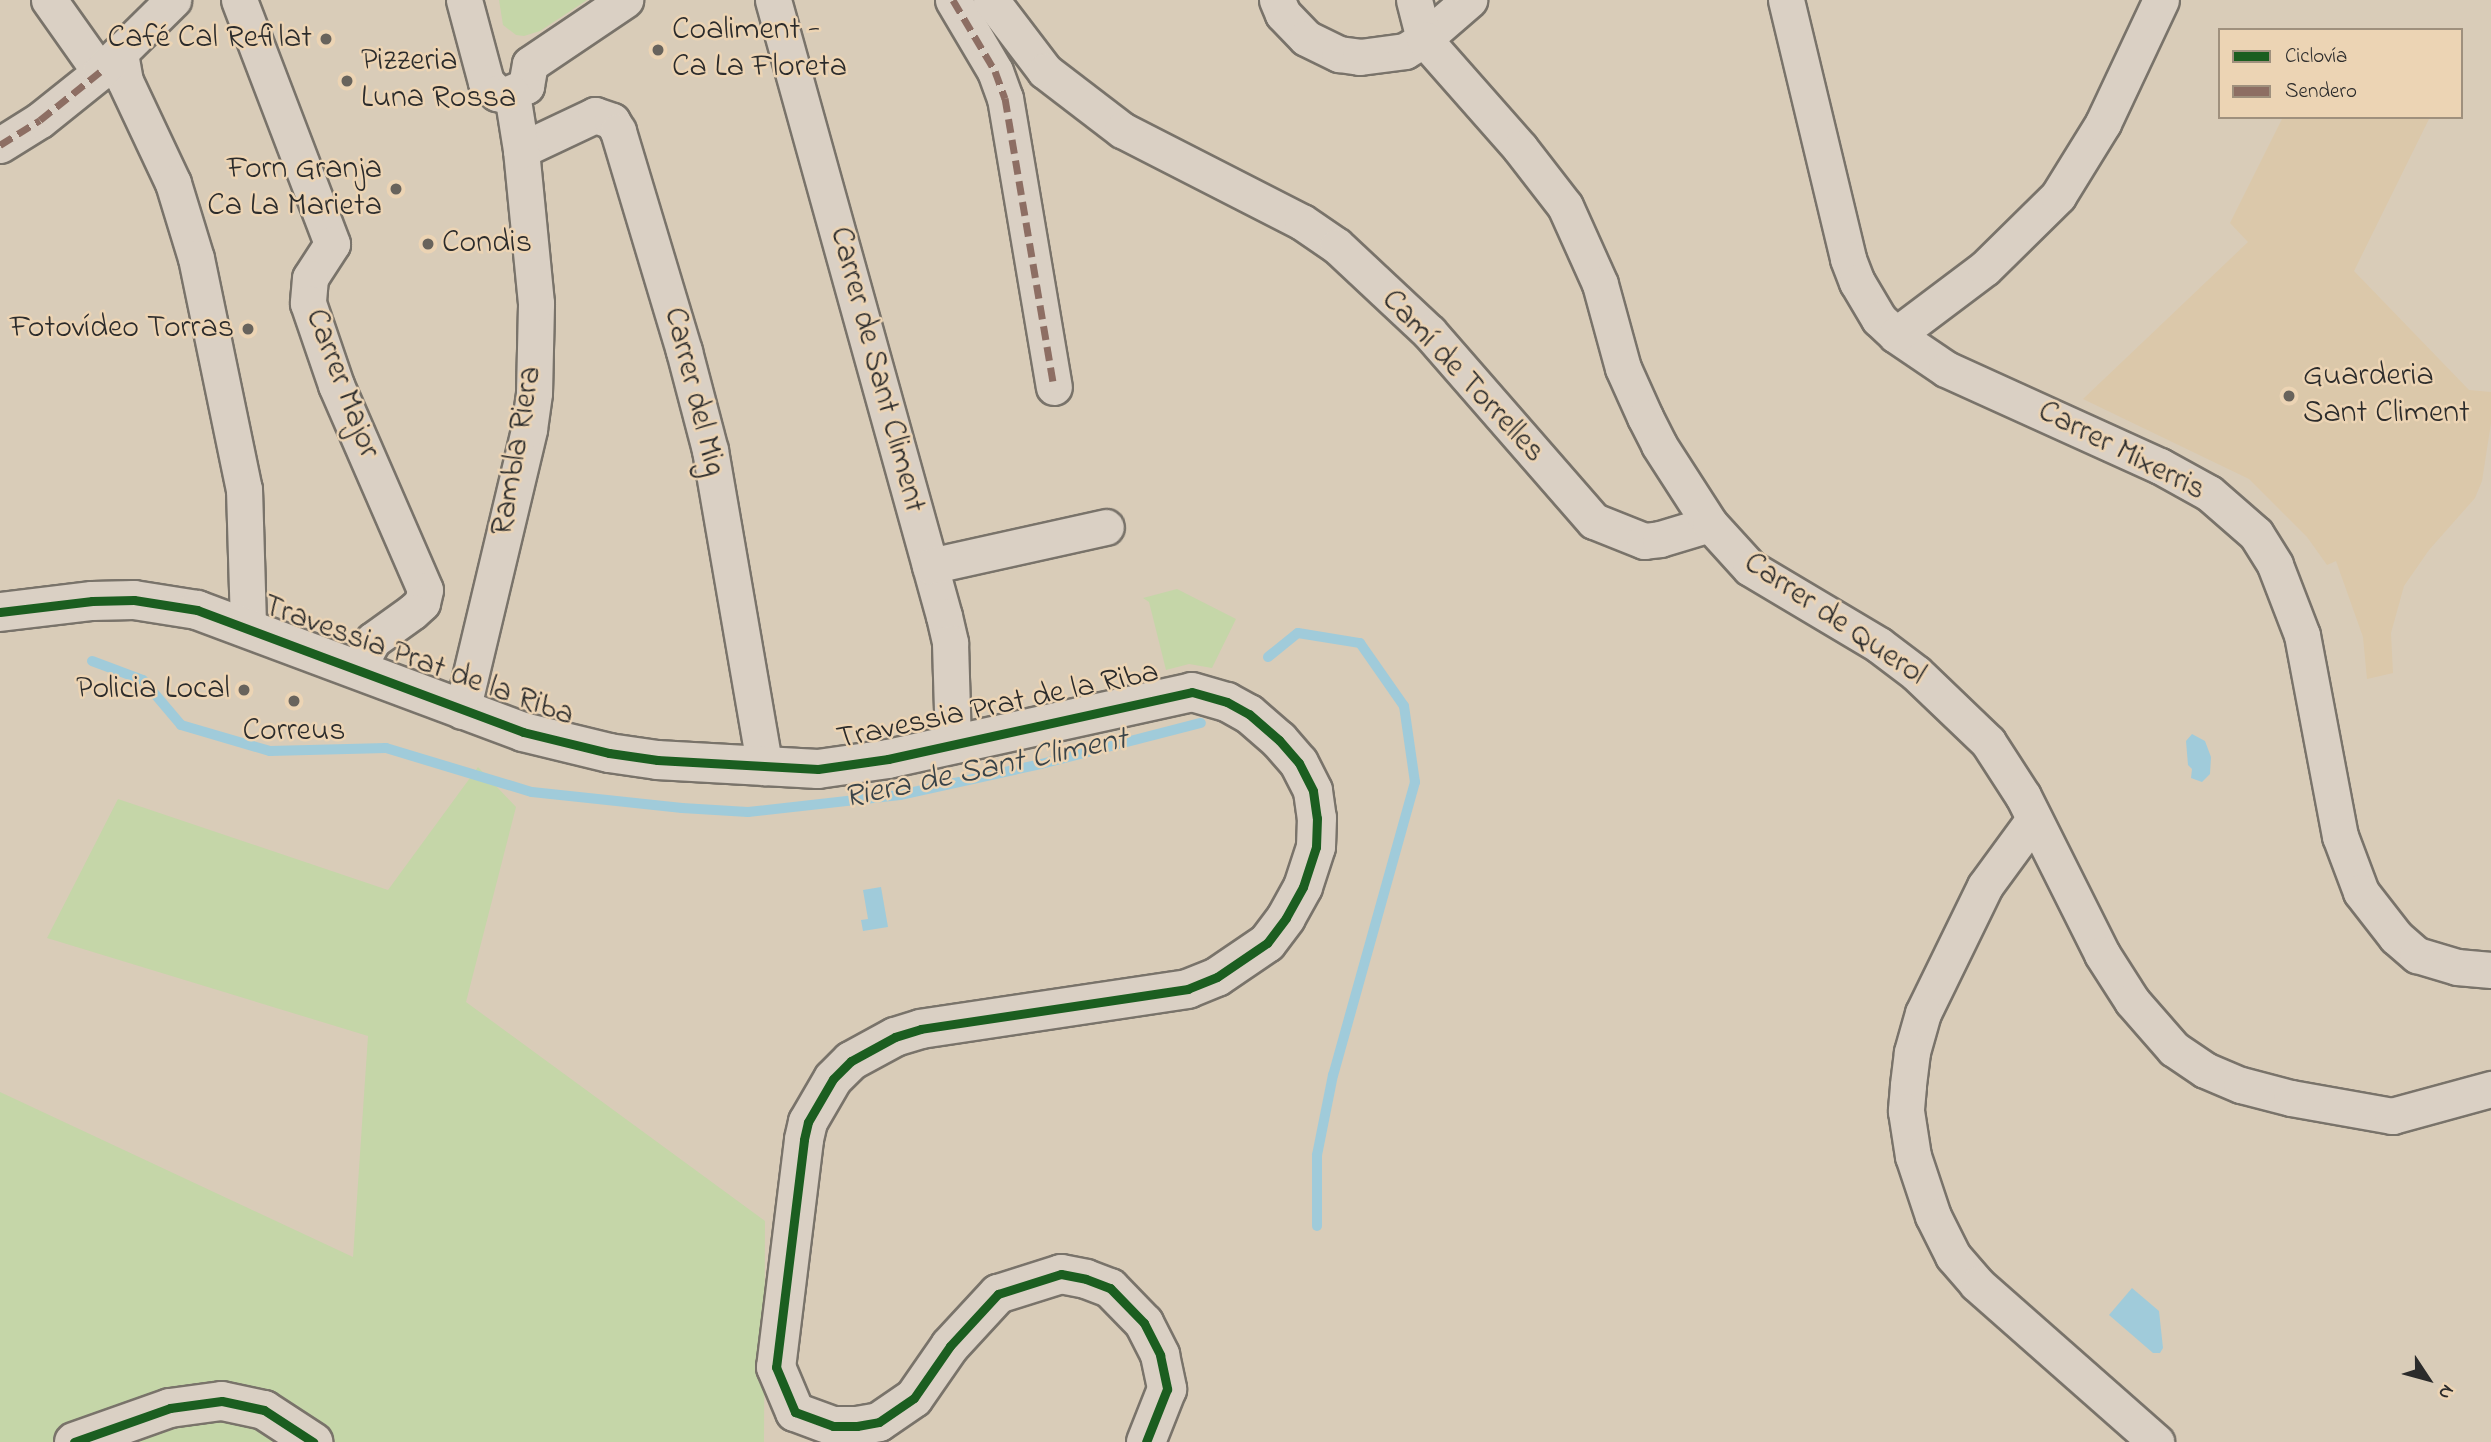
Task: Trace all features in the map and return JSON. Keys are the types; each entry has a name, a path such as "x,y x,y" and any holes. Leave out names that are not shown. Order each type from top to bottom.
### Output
{"street":[{"path":"48,0 125,81 173,183 196,258 244,489 248,627"},
{"path":"0,145 40,120 110,63 173,0"},
{"name":"Carrer Major","path":"239,0 332,244 310,278 308,303 336,385 425,590 422,603 373,640 357,669"},
{"path":"464,0 491,88 497,93 512,94 526,86 530,64 625,0"},
{"name":"Carrer de Sant Climent","path":"773,0 950,643 953,745"},
{"path":"953,0 995,71 1005,98 1054,387"},
{"name":"Camí de Torrelles","path":"991,0 1045,71 1122,131 1302,222 1337,246 1429,332 1594,521 1644,541 1710,524"},
{"path":"1278,0 1293,27 1306,38 1339,54 1384,56 1405,51 1424,40 1469,0"},
{"path":"1414,0 1424,40"},
{"name":"Carrer Mixerris","path":"1786,0 1848,258 1867,301 1896,335 1946,369 2160,466 2209,494 2256,534 2275,565 2302,635 2340,836 2361,892 2396,937 2417,955 2444,964 2491,970"},
{"path":"1896,335 1985,268 2058,196 2103,122 2161,0"},
{"name":"Carrer de Querol","path":"1424,40 1520,148 1565,206 1600,284 1623,368 1645,417 1659,445 1710,524 1750,568 1879,645 1926,682 1988,742 2023,796 2102,954 2132,1001 2174,1049 2204,1070 2241,1085 2291,1098 2392,1116 2491,1089"},
{"path":"484,66 492,53 506,47 520,51 530,64"},
{"name":"Rambla Riera","path":"462,711 532,411 536,303 521,149 512,94"},
{"name":"Carrer del Mig","path":"521,149 595,115 612,121 618,131 677,324 710,450 765,767"},
{"path":"930,566 1106,527"},
{"name":"Travessia Prat de la Riba","path":"0,612 92,601 134,600 197,610 523,732 609,753 765,767 818,769 888,759 1192,692 1227,702 1249,714 1279,740 1299,763 1312,791 1317,818 1316,848 1303,887 1286,918 1267,943 1243,961 1188,989 920,1029 895,1037 851,1061 833,1079 808,1122 776,1367 796,1412 833,1426 879,1422 914,1398 950,1346 998,1294 1061,1274 1086,1279 1110,1289 1144,1323 1160,1355 1167,1389 1146,1442"},
{"path":"2034,819 1985,886 1923,1013 1912,1052 1906,1111 1913,1156 1933,1216 1953,1256 1977,1284 2156,1442"},
{"path":"74,1442 170,1408 222,1401 264,1410 313,1442"}],"shaded area":[{"name":"Guarderia Sant Climent","path":"2282,119 2429,119 2354,271 2469,390 2491,392 2491,423 2482,481 2475,498 2429,550 2404,586 2391,633 2393,673 2367,679 2363,637 2336,561 2327,565 2307,537 2249,479 2083,399 2248,242 2230,223"}],"green space":[{"path":"499,0 587,0 540,31 524,36 516,35 503,25"},
{"path":"1177,589 1236,619 1212,668 1189,664 1166,670 1149,602 1143,598"},
{"path":"478,767 516,807 466,1002 765,1221 764,1442 0,1442 0,1092 353,1257 368,1036 47,938 118,799 388,890"}],"water":[{"path":"2192,734 2205,741 2211,757 2210,774 2202,782 2191,778 2192,769 2188,765 2186,741"},
{"path":"881,887 888,927 863,931 861,920 868,919 863,890"},
{"path":"2132,1288 2159,1311 2163,1348 2160,1353 2153,1353 2109,1315"}],"waterway":[{"name":"Riera de Sant Climent","path":"1268,657 1298,633 1360,643 1404,706 1415,782 1333,1075 1317,1155 1317,1226"},
{"name":"Riera de Sant Climent","path":"92,661 143,680 181,725 270,751 386,748 532,792 682,808 748,812 900,795 1041,764 1201,723"}],"marked path":[{"path":"953,0 995,71 1005,98 1054,387"},
{"path":"0,145 40,120 100,72"}],"cycle path":[{"path":"0,612 92,601 134,600 197,610 523,732 609,753 657,760 818,769 888,759 1192,692 1227,702 1249,714 1279,740 1299,763 1313,791 1317,818 1316,847 1303,887 1286,918 1267,943 1217,977 1188,989 921,1029 895,1037 851,1061 833,1079 808,1122 804,1140 776,1367 795,1412 833,1426 879,1422 914,1398 950,1346 998,1294 1061,1274 1110,1288 1144,1323 1160,1355 1167,1389 1146,1442"},
{"path":"74,1442 170,1408 222,1401 264,1410 313,1442"}],"place":[{"name":"Café Cal Refilat","path":"326,39"},
{"name":"Coaliment - Ca La Floreta","path":"658,50"},
{"name":"Pizzeria Luna Rossa","path":"347,81"},
{"name":"Forn Granja Ca La Marieta","path":"396,189"},
{"name":"Condis","path":"428,244"},
{"name":"Fotovídeo Torras","path":"248,329"},
{"name":"Guarderia Sant Climent","path":"2289,396"},
{"name":"Policia Local","path":"244,690"},
{"name":"Correus","path":"294,701"}]}
